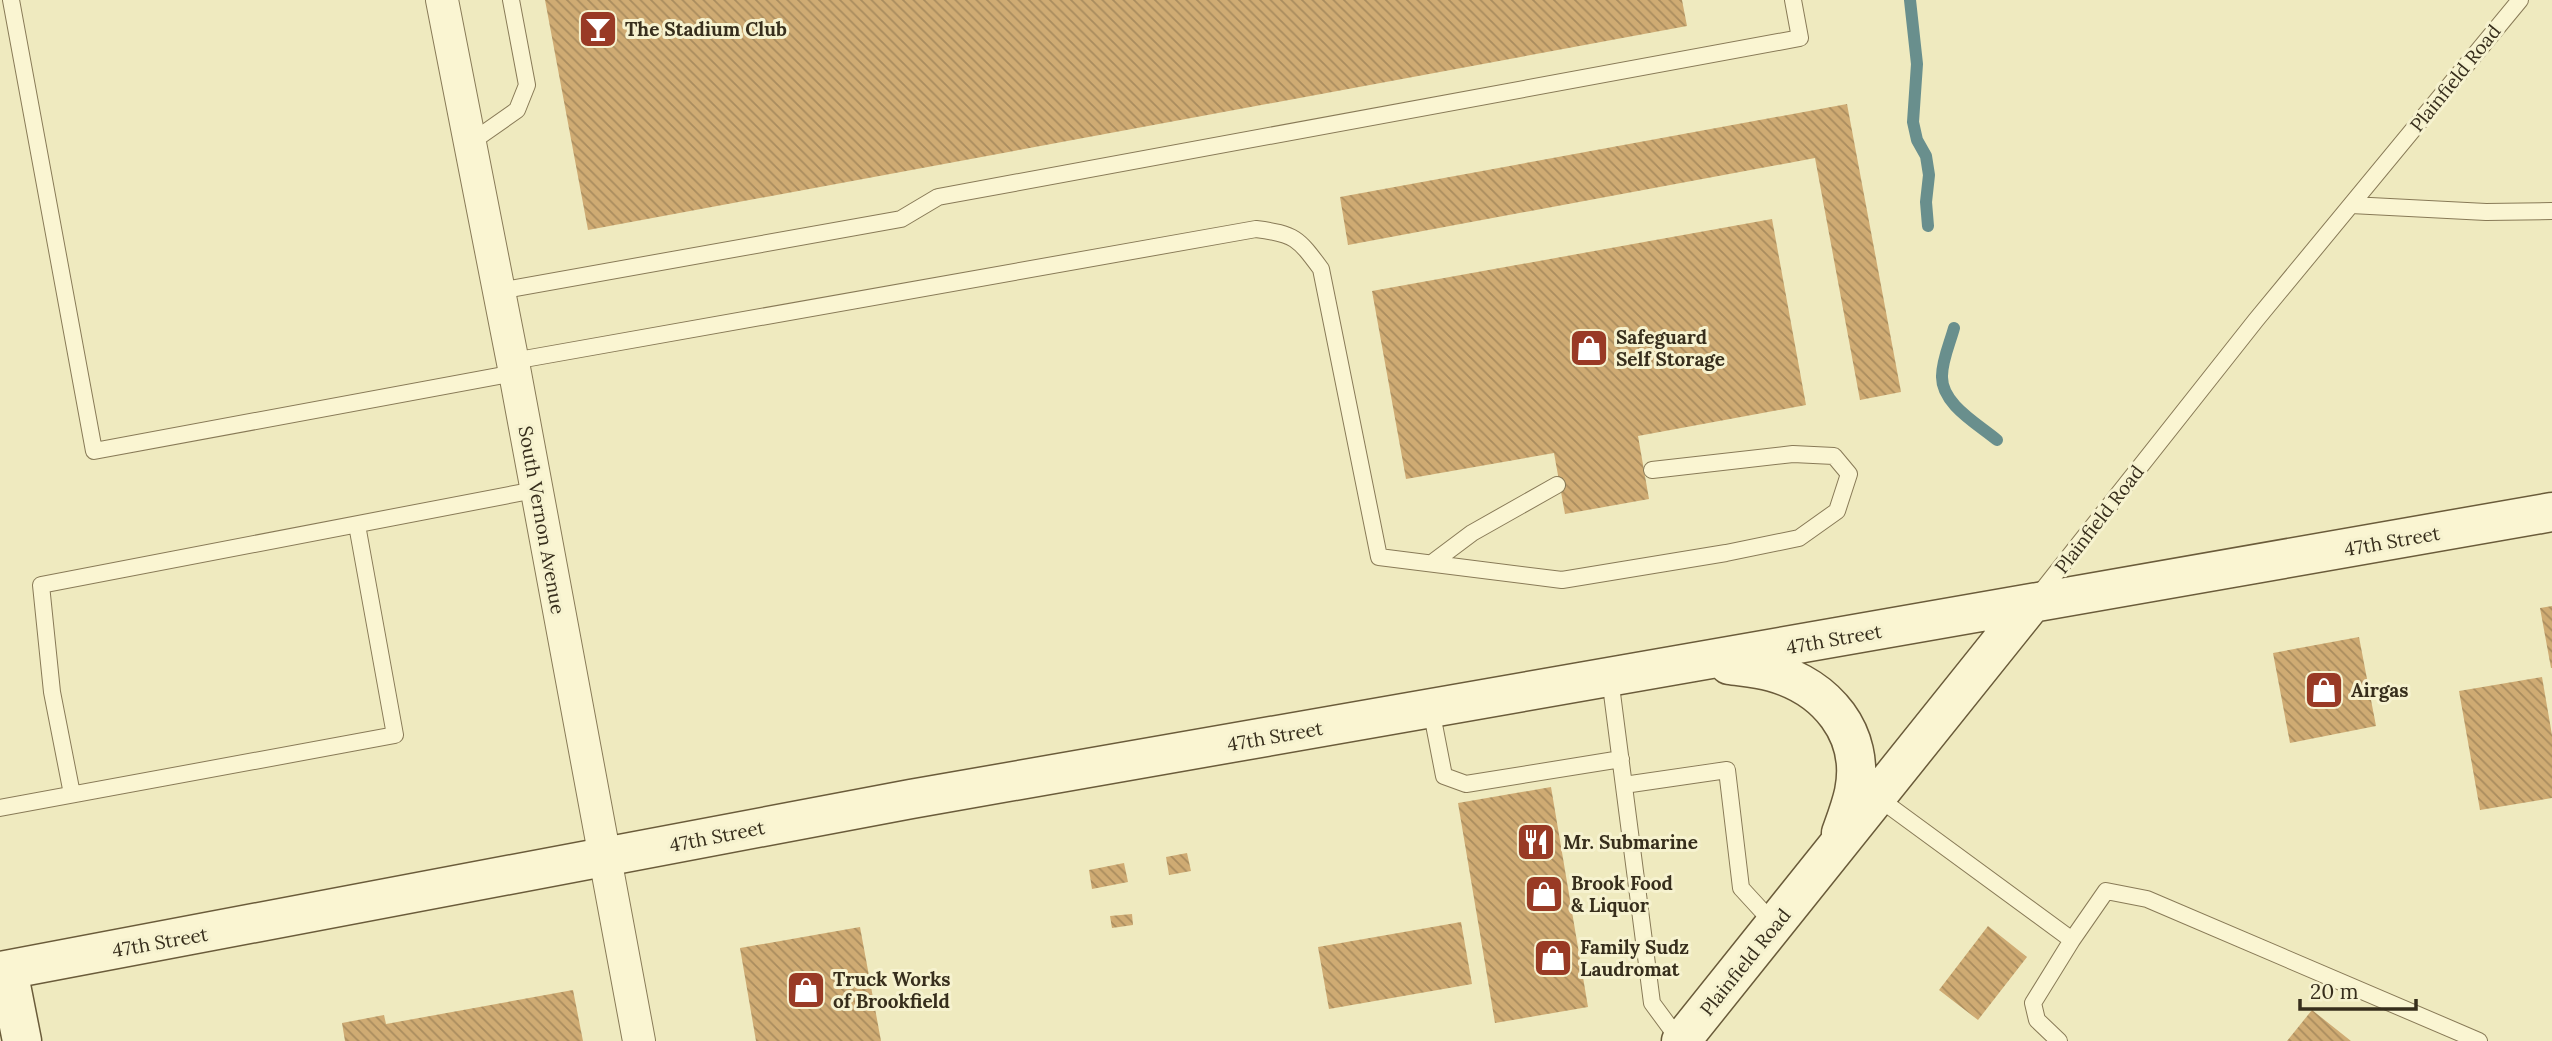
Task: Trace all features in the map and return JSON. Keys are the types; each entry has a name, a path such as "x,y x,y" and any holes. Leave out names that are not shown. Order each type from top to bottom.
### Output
{"main road":[{"name":"47th Street","path":"4,970 911,799 2552,512"},
{"name":"Plainfield Road","path":"1681,1041 2031,604"},
{"path":"1706,661 1772,672 1810,688 1836,710 1854,745 1854,789 1837,847"},
{"path":"4,970 22,1041"}],"street":[{"name":"South Vernon Avenue","path":"442,0 514,367 639,1041"}],"lane":[{"path":"11,0 94,451 514,367 1256,229 1288,233 1321,269 1379,557 1562,580 1775,543 1799,537 1837,511 1849,474 1834,456 1793,454 1652,470"},
{"path":"470,144 517,110 527,85 511,0"},
{"path":"499,291 901,219 938,197 1800,38 1793,0"},
{"name":"Plainfield Road","path":"2031,604 2256,320 2520,0"},
{"path":"2351,205 2486,212 2552,211"},
{"path":"1432,563 1472,533 1557,485"},
{"path":"72,794 52,692 41,585 535,490"},
{"path":"0,808 395,735 357,525"},
{"path":"1609,678 1652,1003 1681,1041"},
{"path":"1431,709 1444,776 1466,784 1620,759"},
{"path":"1624,785 1727,770 1741,888 1775,925"},
{"path":"1877,797 2072,940"},
{"path":"2059,1041 2037,1020 2033,1003 2106,891 2147,899 2479,1041"}],"building":[{"path":"545,0 1682,0 1687,26 588,230"},
{"path":"1847,104 1901,392 1860,400 1815,158 1348,245 1340,197"},
{"name":"Safeguard Self Storage","path":"1772,219 1806,405 1638,436 1649,499 1565,514 1554,453 1406,479 1372,291"},
{"path":"2552,606 2552,668 2551,668 2540,608"},
{"name":"Airgas","path":"2359,637 2376,726 2290,743 2273,653"},
{"path":"2542,677 2552,735 2552,798 2480,810 2459,691"},
{"path":"1551,787 1588,1007 1495,1023 1458,803"},
{"path":"1187,853 1191,871 1169,875 1166,857"},
{"path":"1124,863 1128,882 1092,889 1089,870"},
{"path":"1132,914 1133,925 1112,928 1110,916"},
{"path":"1461,922 1472,984 1329,1009 1318,947"},
{"path":"1988,926 2027,957 1978,1020 1939,990"},
{"path":"860,927 881,1041 756,1041 740,948"},
{"path":"573,990 583,1041 345,1041 342,1023 384,1015 386,1024"},
{"path":"2312,1010 2351,1041 2287,1041"}],"waterway":[{"path":"1910,0 1917,64 1913,122 1917,140 1926,156 1929,175 1926,202 1928,226"},
{"path":"1954,328 1943,364 1943,386 1954,404 1997,440"}],"place":[{"name":"The Stadium Club","path":"598,29"},
{"name":"Safeguard Self Storage","path":"1589,348"},
{"name":"Airgas","path":"2324,690"},
{"name":"Mr. Submarine","path":"1536,842"},
{"name":"Brook Food & Liquor","path":"1544,894"},
{"name":"Family Sudz Laudromat","path":"1553,958"},
{"name":"Truck Works of Brookfield","path":"806,990"}]}
